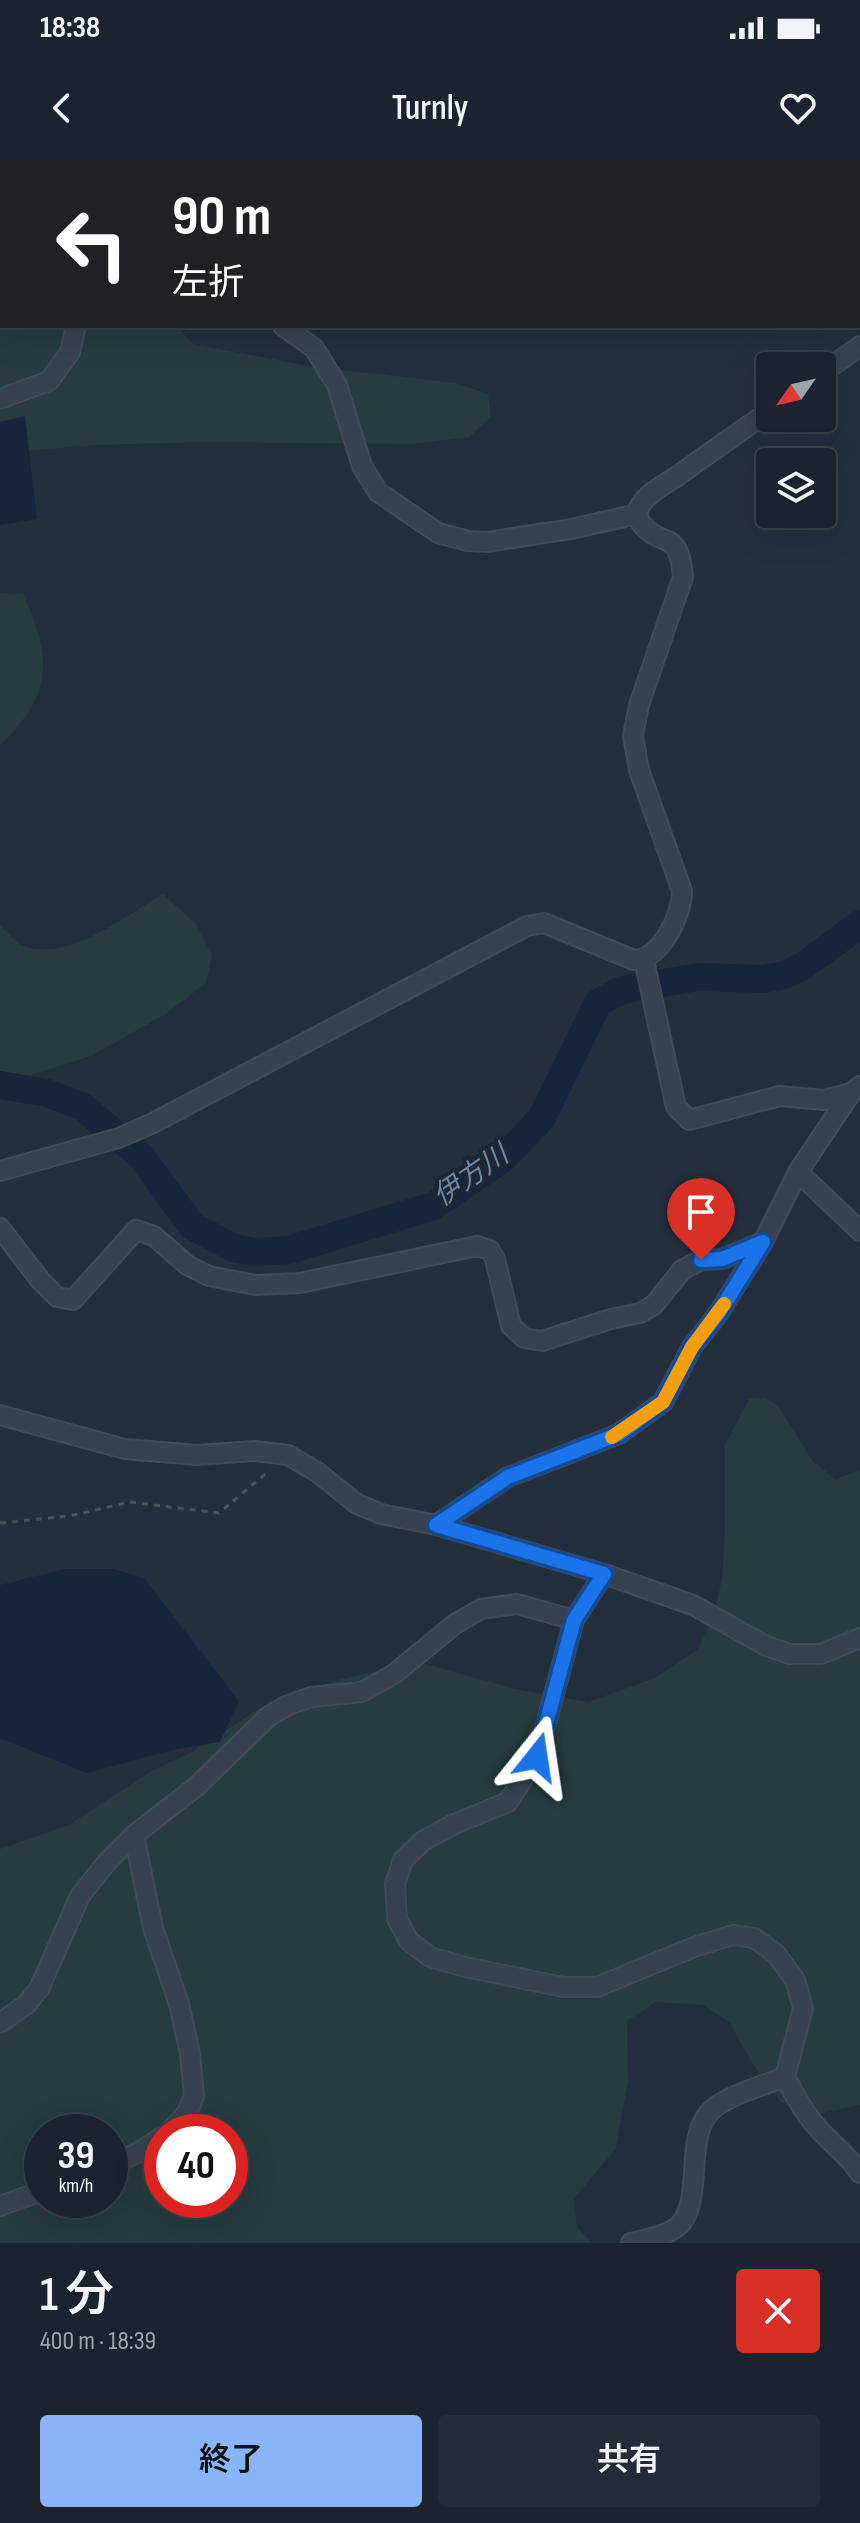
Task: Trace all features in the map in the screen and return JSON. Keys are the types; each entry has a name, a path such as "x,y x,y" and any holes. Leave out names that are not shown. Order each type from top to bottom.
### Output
{"street":[{"path":"0,399 49,381 70,352 76,328"},
{"path":"286,328 314,348 337,385 362,466 378,492 438,533 468,541 487,542 571,529 638,514"},
{"path":"836,363 860,346"},
{"path":"0,1171 119,1138 153,1123 527,926 544,923 634,960 644,960 653,954 674,921 682,902 682,891 639,770 633,736 639,705 683,577 677,548 645,527 638,520 638,514 641,504 659,489 756,420"},
{"path":"644,960 676,1107 689,1120 780,1096 824,1100 856,1090"},
{"path":"436,1525 508,1477 619,1434 663,1402 692,1347 718,1314 763,1242 798,1172 856,1090"},
{"path":"798,1172 860,1231"},
{"path":"0,1228 57,1297 73,1300 136,1230 154,1236 187,1265 209,1276 255,1285 300,1283 477,1246 490,1250 495,1259 511,1326 524,1338 542,1341 640,1313 654,1305 682,1270 701,1260 722,1259 763,1242"},
{"path":"0,1415 125,1449 197,1455 263,1451 288,1455 317,1472 357,1504 381,1514 436,1525 604,1574 693,1605 766,1646 790,1654 821,1654 860,1638"},
{"path":"604,1574 574,1620 537,1757 508,1802 452,1825 423,1841 403,1860 395,1884 397,1919 409,1941 430,1957 563,1987 597,1987 694,1947 733,1935 754,1938 776,1954 795,1980 803,2008 785,2077 816,2126 853,2162 860,2173"},
{"path":"0,2023 27,2004 40,1987 80,1896 107,1862 134,1835 197,1786 268,1717 311,1697 362,1692 394,1674 455,1624 481,1609 517,1604 574,1620"},
{"path":"134,1835 153,1928 179,2004 190,2054 194,2096 186,2114"},
{"path":"631,2243 668,2232 682,2224 689,2204 697,2145 706,2117 716,2106 785,2077"},
{"path":"0,2206 24,2197"}],"path":[{"path":"0,1523 69,1516 130,1502 219,1513 288,1455"}],"green space":[{"path":"0,328 180,328 192,344 315,367 456,383 488,394 491,417 469,437 412,444 204,442 94,445 0,453"},
{"path":"0,593 23,594 39,637 43,674 30,708 0,745"},
{"path":"163,894 196,924 212,956 206,983 164,1015 91,1056 0,1085 0,925 24,946 40,950 58,948 96,934"},
{"path":"765,1397 779,1407 813,1462 836,1479 860,1470 860,2105 812,2115 781,2102 754,2066 729,2022 703,2005 656,2002 627,2021 628,2080 616,2148 574,2199 577,2227 592,2243 0,2243 0,1849 69,1825 151,1771 192,1752 271,1701 346,1678 423,1663 515,1689 588,1702 655,1678 697,1650 712,1622 722,1579 725,1445 749,1399"}],"water":[{"path":"25,416 37,519 0,525 0,422"},
{"path":"65,1569 113,1569 144,1578 239,1701 220,1742 172,1750 87,1773 0,1738 0,1585"}],"waterway":[{"name":"伊方川","path":"0,1085 47,1093 83,1107 141,1156 192,1226 234,1248 254,1252 289,1250 433,1206 501,1160 541,1119 598,1003 622,990 698,977 763,979 785,975 803,966 860,924"}],"slow traffic":[{"path":"612,1437 663,1402 692,1347 724,1304"}],"route":[{"path":"537,1757 574,1620 604,1574 436,1525 508,1477 619,1434 663,1402 692,1347 718,1314 763,1242 722,1259 701,1260"}]}
